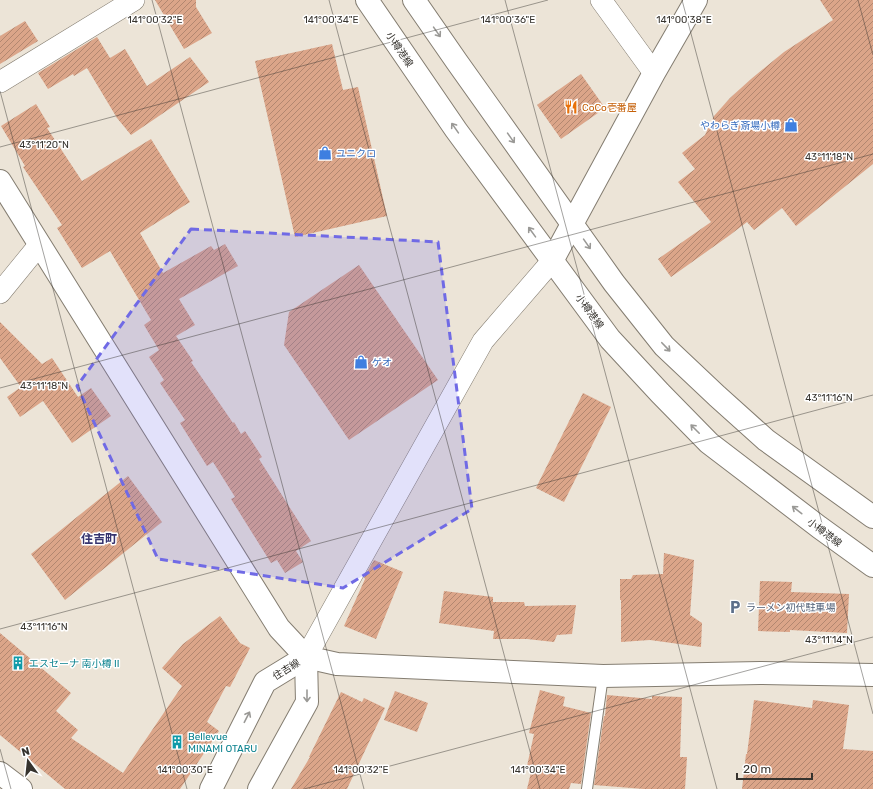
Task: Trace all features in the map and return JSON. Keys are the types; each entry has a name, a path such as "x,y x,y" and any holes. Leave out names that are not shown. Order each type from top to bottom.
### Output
{"street":[{"path":"0,82 134,0"},
{"name":"小樽港線","path":"367,0 456,130 610,338 660,393 709,443 873,566"},
{"path":"414,0 614,283 664,346 766,440 873,517"},
{"path":"601,0 654,73"},
{"path":"306,657 484,341 552,261 654,73 696,0"},
{"path":"0,181 279,628 306,657 337,664 603,676 760,673 873,675"},
{"path":"0,293 39,245"},
{"name":"住吉線","path":"211,789 265,682 306,657"},
{"name":"住吉線","path":"259,789 307,702 306,657"},
{"path":"0,773 21,789"}],"lane":[{"path":"587,789 603,676"}],"highlighted area":[{"path":"191,229 438,242 472,509 343,588 158,559 77,386"}],"building":[{"path":"155,0 196,0 196,7 212,33 184,49"},
{"name":"やわらぎ斎場小樽","path":"820,0 873,0 873,164 796,226 782,208 754,230 747,222 671,277 658,259 711,222 678,182 695,169 682,153 705,135 714,116 730,98 751,79 784,52 833,20"},
{"path":"25,21 38,41 0,64 0,36"},
{"path":"97,37 110,58 125,49 147,86 190,57 209,82 131,135 117,118 87,68 74,76 73,74 48,89 38,73"},
{"name":"ユニクロ","path":"332,44 343,90 358,87 387,216 295,237 255,61"},
{"name":"CoCo壱番屋","path":"581,74 605,108 561,139 537,105"},
{"path":"36,104 50,127 47,128 82,181 151,139 190,202 140,233 163,273 211,246 214,250 225,244 238,266 179,299 195,325 176,336 193,361 191,362 233,423 234,422 241,434 245,431 262,457 259,459 311,541 296,551 303,562 285,573 277,560 271,563 231,499 235,497 213,462 207,466 180,423 185,420 160,383 164,380 149,357 159,350 144,325 151,320 110,251 82,268 57,228 62,225 23,167 25,166 1,126"},
{"name":"ゲオ","path":"359,265 438,380 349,440 284,345 289,312"},
{"path":"0,322 42,364 52,358 78,397 91,388 111,416 72,443 43,401 20,417 7,397 21,387 0,358"},
{"path":"583,393 611,407 564,502 536,488"},
{"path":"128,476 162,522 65,600 31,554"},
{"path":"664,553 694,560 690,615 702,623 701,647 650,640 621,642 620,579 631,579 633,575 663,574"},
{"path":"374,560 403,572 376,639 344,626 365,579 364,577"},
{"path":"760,581 792,582 791,592 849,594 847,633 790,630 790,632 758,631"},
{"path":"444,591 493,597 493,602 524,602 525,606 576,605 572,634 557,635 554,642 527,639 493,639 494,631 439,623"},
{"path":"220,616 240,643 250,648 230,687 226,686 207,722 219,731 180,789 65,789 0,735 0,633 71,693 56,711 78,730 71,738 123,773 182,686 162,668 183,644"},
{"path":"540,690 565,697 563,706 591,713 581,784 571,783 569,789 527,789 532,768 527,766 534,734 529,733"},
{"path":"395,691 428,703 417,732 384,720"},
{"path":"341,692 362,702 364,698 385,708 347,789 291,789 310,757"},
{"path":"607,695 652,699 652,696 682,697 680,757 687,757 685,789 644,789 594,785"},
{"path":"754,700 812,708 813,700 849,705 843,749 873,751 873,789 742,789"}],"place":[{"name":"CoCo壱番屋","path":"571,107"},
{"name":"やわらぎ斎場小樽","path":"791,125"},
{"name":"ユニクロ","path":"325,153"},
{"name":"ゲオ","path":"361,362"},
{"name":"ラーメン初代駐車場","path":"735,607"},
{"name":"エスセーナ 南小樽 II","path":"18,663"},
{"name":"Bellevue MINAMI OTARU","path":"177,742"}],"district":[{"name":"住吉町","path":"99,539"}]}
